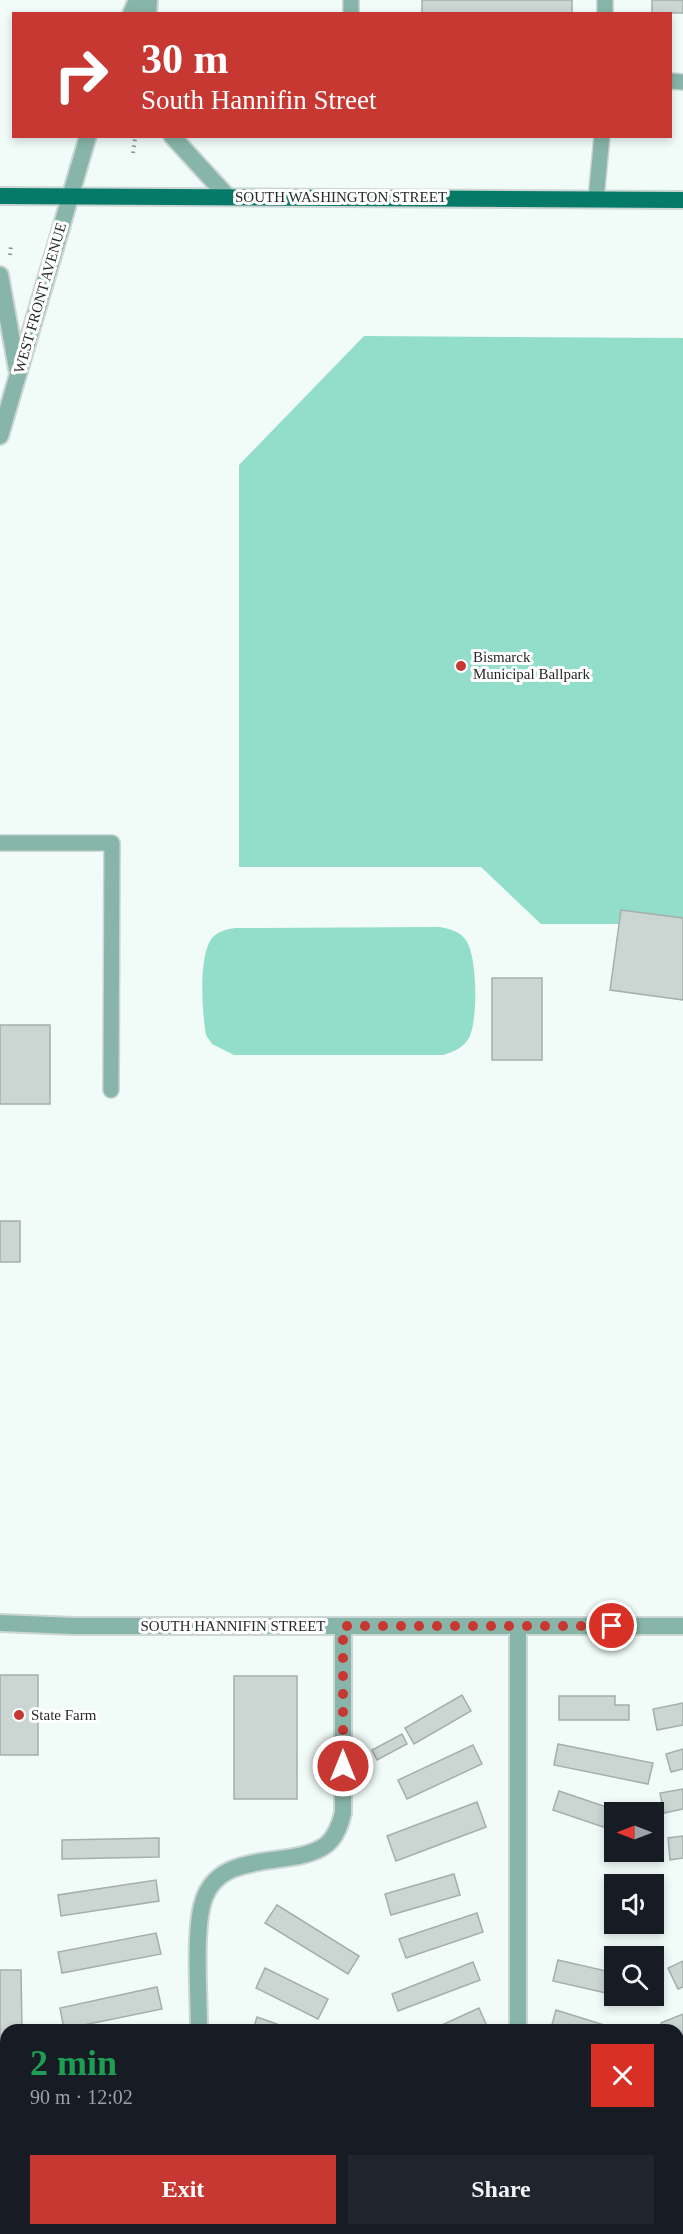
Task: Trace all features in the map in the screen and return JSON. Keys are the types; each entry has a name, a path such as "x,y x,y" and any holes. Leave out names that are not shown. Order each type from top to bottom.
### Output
{"main road":[{"name":"SOUTH WASHINGTON STREET","path":"0,196 683,200"}],"street":[{"name":"WEST FRONT AVENUE","path":"0,436 87,138"},
{"path":"174,138 227,196"},
{"path":"0,275 18,377"},
{"name":"SOUTH HANNIFIN STREET","path":"0,1623 74,1626 683,1626"},
{"path":"199,2024 200,1920 203,1900 211,1885 226,1873 243,1865 314,1851 325,1845 339,1826 343,1813 343,1626"},
{"path":"518,1626 518,2024"}],"lane":[{"path":"596,199 602,138"},
{"path":"0,843 112,843 111,1090"}],"path":[{"path":"133,153 136,138"}],"green space":[{"name":"Bismarck Municipal Ballpark","path":"364,336 683,338 683,924 541,924 481,867 239,867 239,465"},
{"path":"440,927 463,936 469,947 474,972 475,1003 472,1029 467,1041 454,1051 443,1055 234,1055 212,1044 206,1035 203,1013 203,969 208,945 220,932 235,928"}],"building":[{"path":"422,0 572,0 572,12 422,12"},
{"path":"652,0 683,0 683,13 652,12"},
{"path":"621,910 683,918 683,1000 610,990"},
{"path":"492,978 542,978 542,1060 492,1060"},
{"path":"0,1025 50,1025 50,1104 0,1104"},
{"path":"0,1221 20,1221 20,1262 0,1262"},
{"name":"State Farm","path":"0,1675 38,1675 38,1755 0,1755"},
{"path":"234,1676 297,1676 297,1799 234,1799"},
{"path":"462,1695 471,1711 414,1744 405,1728"},
{"path":"559,1696 615,1696 615,1705 629,1705 629,1720 559,1720"},
{"path":"683,1703 683,1725 657,1730 653,1709"},
{"path":"402,1734 407,1744 377,1760 372,1750"},
{"path":"558,1744 653,1763 648,1784 554,1765"},
{"path":"473,1745 482,1764 407,1799 398,1780"},
{"path":"683,1749 683,1769 671,1772 666,1754"},
{"path":"683,1789 683,1809 664,1813 664,1802 662,1802 660,1793"},
{"path":"559,1791 604,1806 604,1827 553,1810"},
{"path":"477,1802 486,1827 396,1861 387,1836"},
{"path":"683,1836 683,1858 670,1860 668,1838"},
{"path":"159,1838 159,1857 62,1859 62,1840"},
{"path":"454,1874 460,1895 391,1915 385,1894"},
{"path":"156,1880 159,1901 61,1916 58,1895"},
{"path":"277,1905 359,1956 348,1974 265,1923"},
{"path":"477,1913 483,1932 406,1958 399,1939"},
{"path":"156,1933 161,1954 62,1973 58,1952"},
{"path":"558,1960 604,1970 604,1993 553,1981"},
{"path":"683,1961 683,1987 678,1989 668,1968"},
{"path":"473,1962 480,1980 398,2011 392,1994"},
{"path":"265,1968 328,1999 318,2019 256,1988"},
{"path":"0,1970 21,1970 22,2024 0,2024"},
{"path":"157,1987 162,2009 88,2024 63,2024 60,2008"},
{"path":"479,2008 486,2024 444,2024"},
{"path":"556,2010 601,2024 552,2024"},
{"path":"683,2014 683,2024 661,2023"},
{"path":"257,2017 277,2024 255,2024"}],"place":[{"name":"Bismarck Municipal Ballpark","path":"461,666"},
{"name":"State Farm","path":"19,1715"}],"route":[{"path":"343,1766 343,1626 612,1626"}]}
